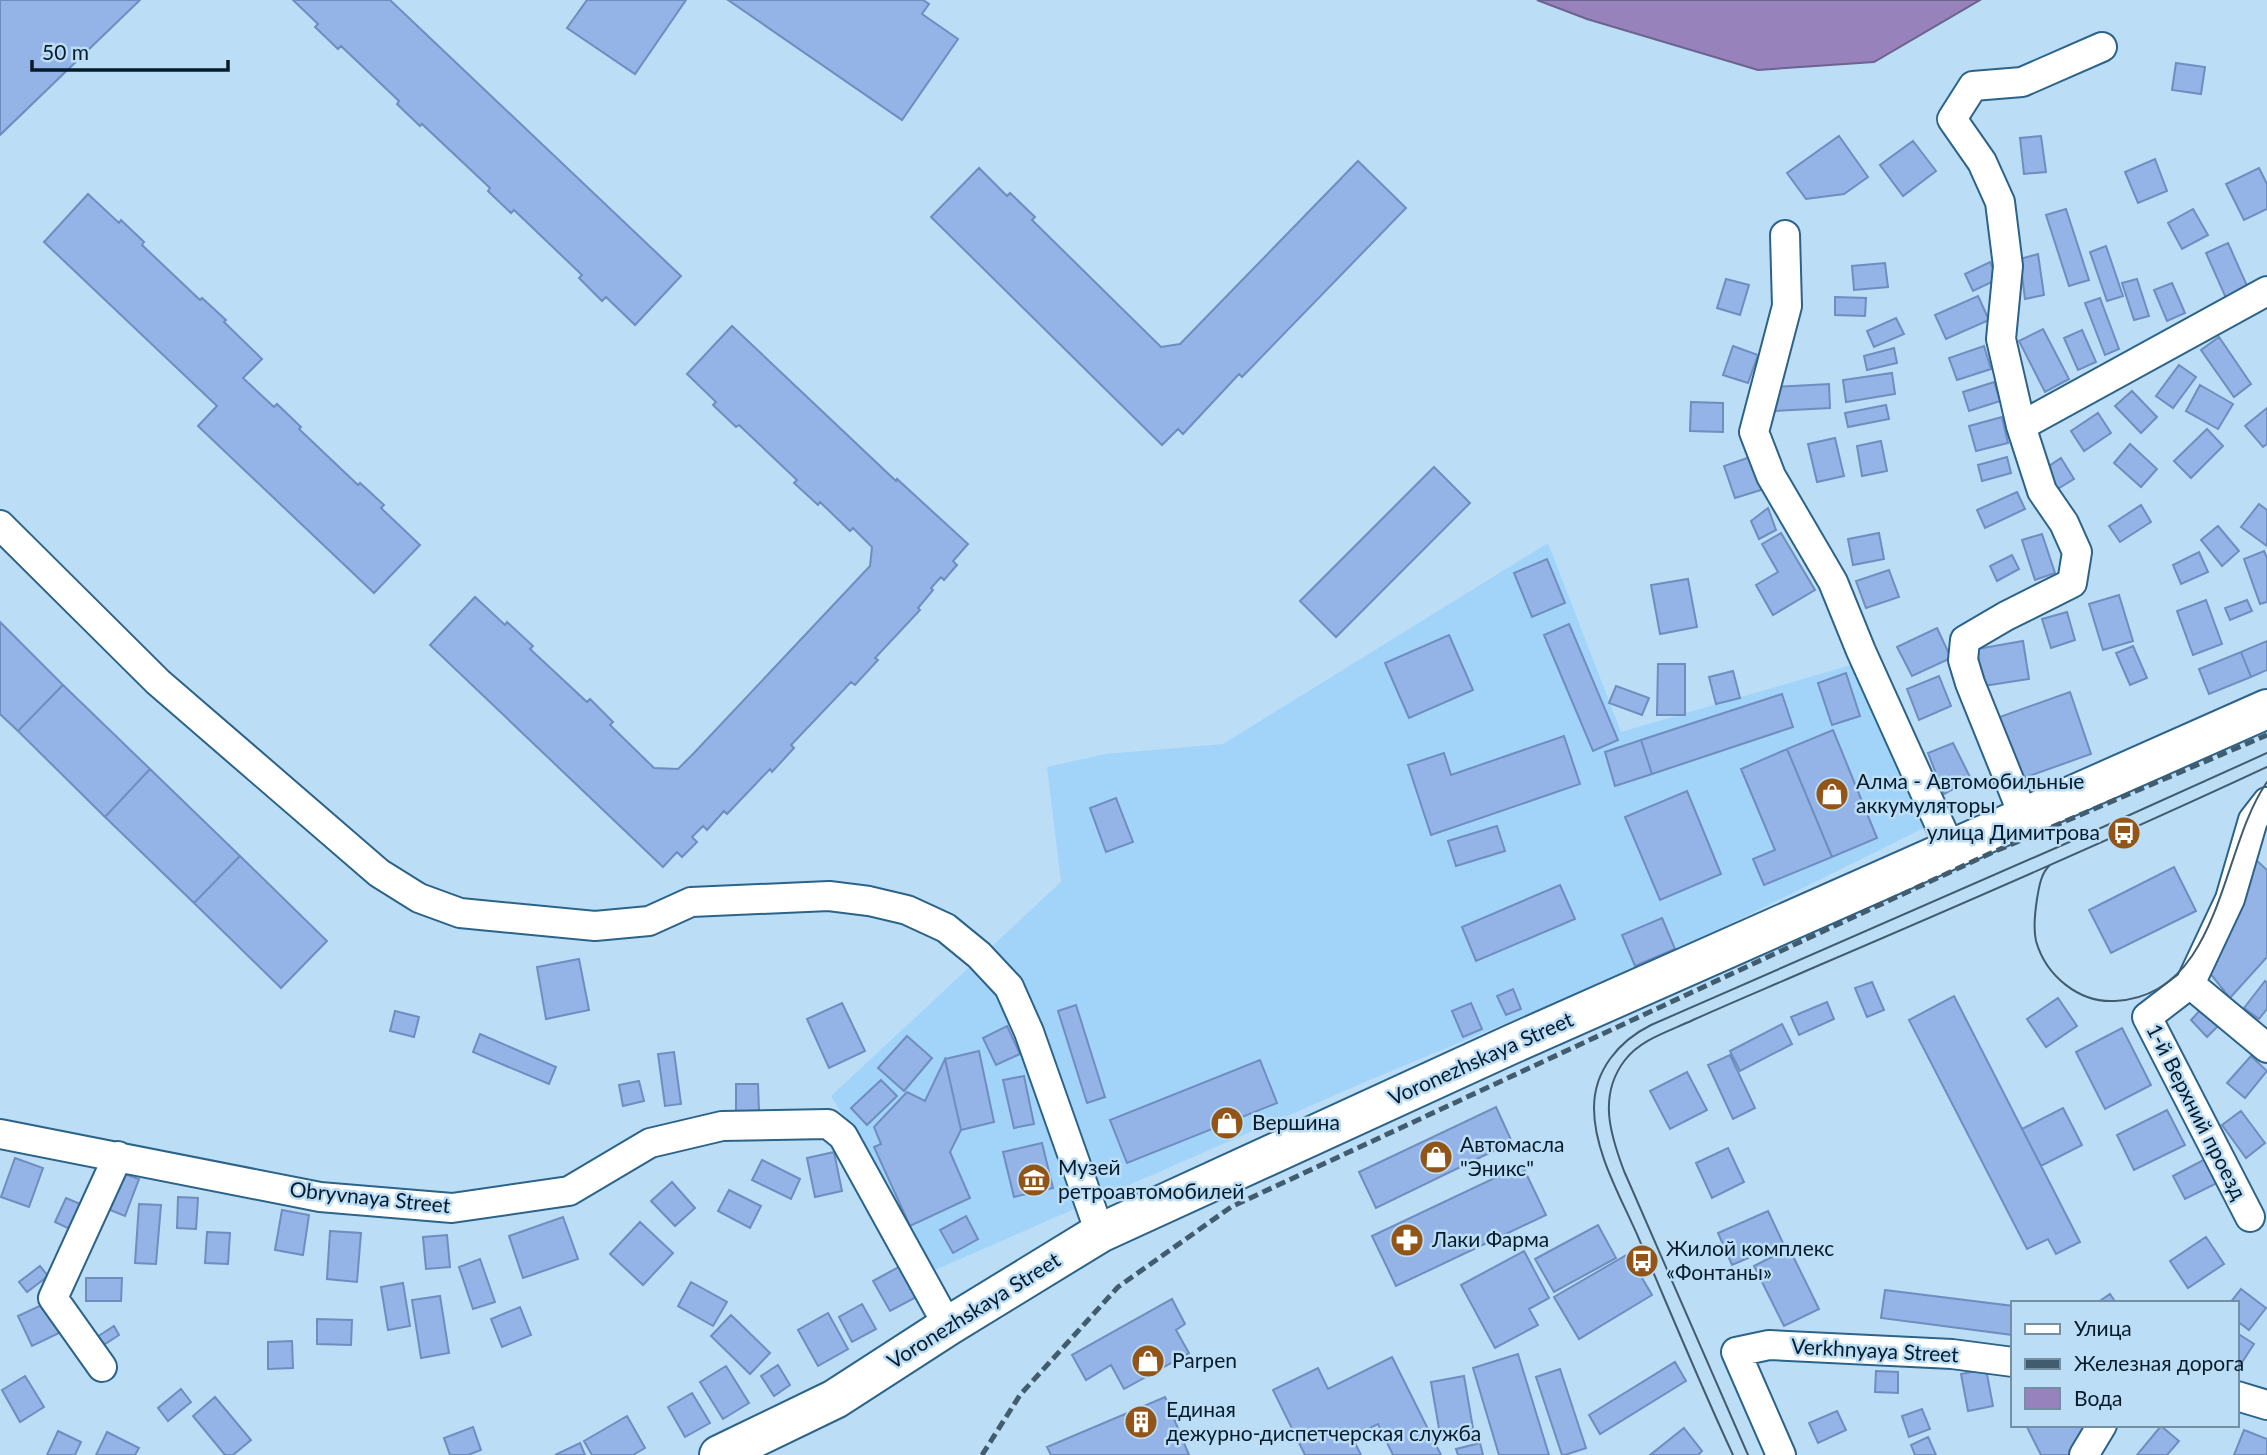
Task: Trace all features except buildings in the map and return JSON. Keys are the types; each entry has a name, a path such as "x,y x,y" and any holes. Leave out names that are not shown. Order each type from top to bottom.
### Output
{"street":[{"path":"2024,817 1970,683 1963,660 1965,640 2072,583 2077,552 2064,523 2042,491 2021,426 2001,340 2008,266 2000,202 1982,162 1952,118 1973,86 2022,82 2102,47"},
{"path":"1785,234 1787,306 1754,432 1771,476 1833,582 1866,664 1951,850"},
{"path":"2021,426 2267,291"},
{"path":"0,525 158,682 379,873 419,898 460,913 595,926 649,921 691,902 829,896 869,901 907,910 946,928 979,955 1009,987 1029,1032 1101,1233"},
{"name":"Voronezhskaya Street","path":"719,1455 835,1399 948,1326 1101,1233 1510,1045 2267,709"},
{"path":"2267,802 2253,820 2230,898 2190,984 2267,1048"},
{"name":"1-й Верхний проезд","path":"2190,984 2147,1017 2250,1217"},
{"name":"Obryvnaya Street","path":"0,1134 320,1197 452,1208 569,1191 650,1143 722,1126 828,1124 843,1136 948,1326"},
{"path":"102,1367 53,1298 118,1156"},
{"name":"Verkhnyaya Street","path":"1781,1455 1736,1352 1769,1345 1952,1354 2011,1362"},
{"path":"2239,1397 2267,1405"}],"shaded area":[{"path":"1548,543 1621,732 1851,665 1924,828 1657,960 1358,1085 935,1270 831,1096 1061,882 1047,767 1106,754 1223,744"}],"water":[{"path":"1537,0 1980,0 1874,62 1758,70 1587,19"}],"tram line":[{"path":"1733,1455 1604,1159 1595,1125 1594,1108 1598,1081 1610,1058 1629,1039 1651,1025 2267,753"},
{"path":"1748,1455 1614,1143 1609,1101 1611,1087 1625,1060 1639,1046 1666,1032 2042,869 2267,767"},
{"path":"2050,865 2044,872 2040,885 2034,925 2041,954 2056,976 2077,992 2102,1000 2115,1001 2150,993 2177,974 2198,947 2214,914 2251,810 2267,782"}],"railway":[{"path":"982,1455 1020,1395 1118,1287 1231,1207 1991,853 2267,735"}],"place":[{"name":"Алма - Автомобильные аккумуляторы","path":"1832,794"},
{"name":"улица Димитрова","path":"2124,833"},
{"name":"Вершина","path":"1227,1123"},
{"name":"Автомасла \"Эникс\"","path":"1436,1157"},
{"name":"Музей ретроавтомобилей","path":"1034,1180"},
{"name":"Лаки Фарма","path":"1407,1240"},
{"name":"Жилой комплекс «Фонтаны»","path":"1642,1261"},
{"name":"Parpen","path":"1148,1361"},
{"name":"Единая дежурно-диспетчерская служба","path":"1141,1422"}]}
